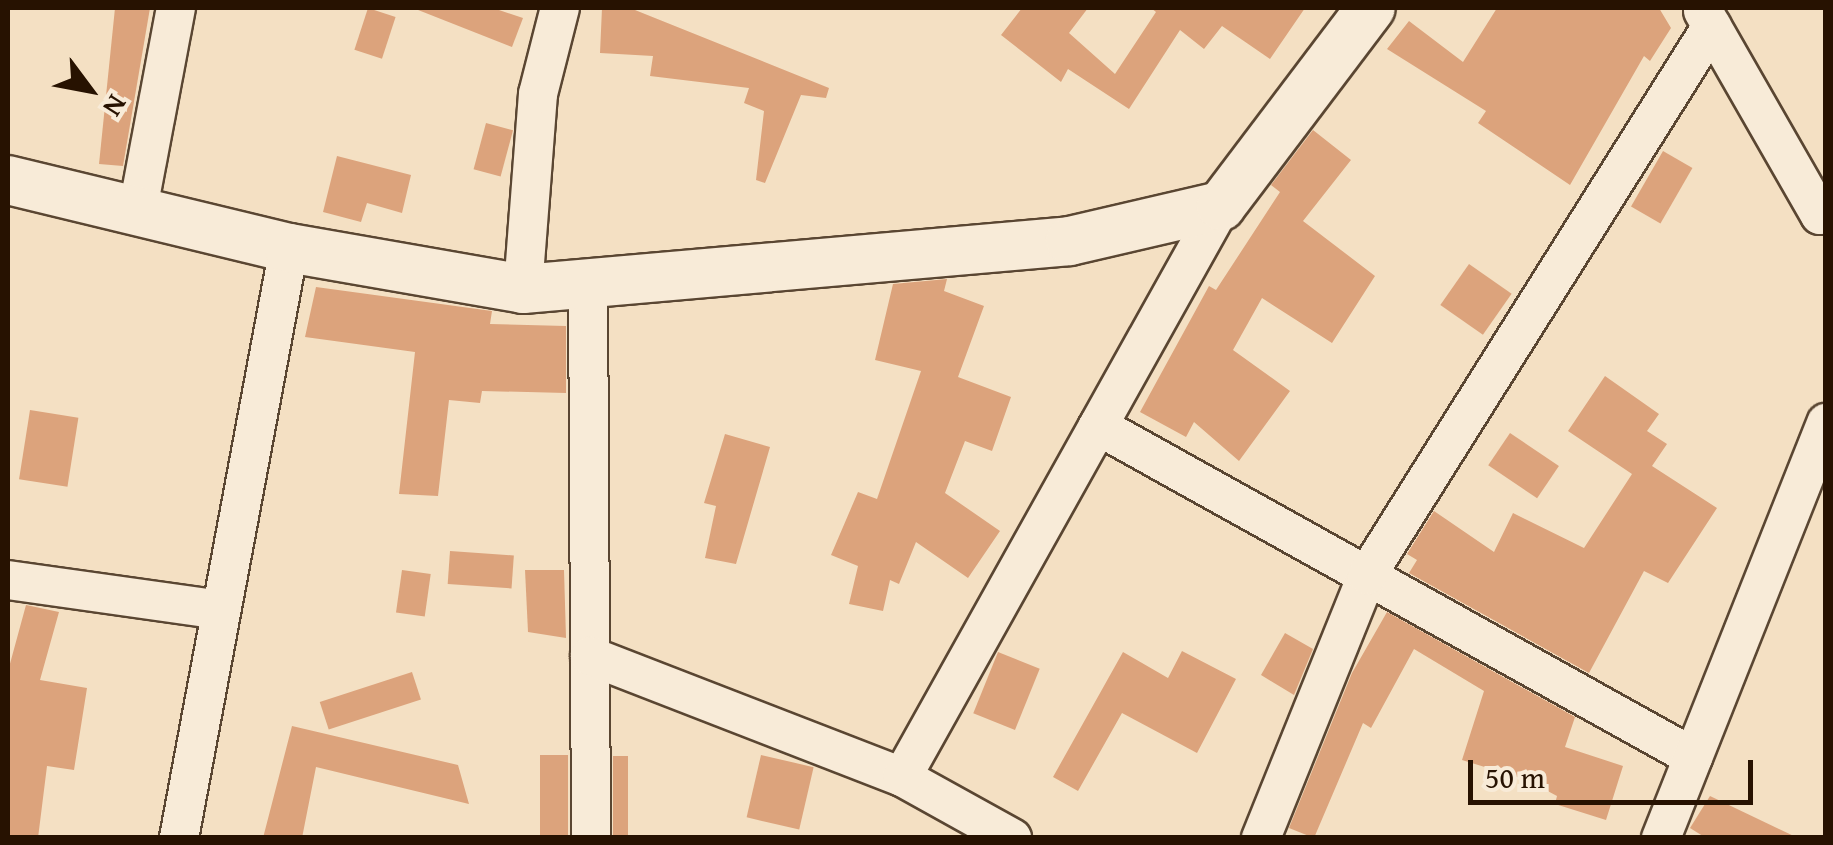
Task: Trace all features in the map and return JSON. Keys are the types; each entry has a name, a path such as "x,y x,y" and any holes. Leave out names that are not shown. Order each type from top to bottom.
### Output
{"street":[{"path":"137,214 176,8"},
{"path":"523,289 538,94 560,8"},
{"path":"902,777 1221,206 1372,8"},
{"path":"1261,838 1367,575 1706,17 1824,216"},
{"path":"8,180 289,248 523,289 1070,241 1221,206"},
{"path":"178,838 289,248"},
{"path":"588,283 591,838"},
{"path":"1661,838 1826,423"},
{"path":"1098,426 1693,757"},
{"path":"8,580 221,610"},
{"path":"590,656 902,777 1012,838"}],"building":[{"path":"115,8 150,8 123,166 99,164"},
{"path":"368,8 396,17 382,59 354,50"},
{"path":"413,8 493,8 523,18 512,47"},
{"path":"602,8 630,8 829,88 826,98 801,95 765,183 756,180 764,111 744,103 749,88 650,76 653,56 600,53"},
{"path":"1022,8 1088,8 1069,33 1115,74 1156,12 1151,8 1305,8 1270,59 1222,26 1204,49 1180,30 1129,109 1068,69 1061,82 1001,35"},
{"path":"1497,8 1659,8 1671,28 1650,61 1644,56 1570,185 1478,123 1486,111 1387,49 1409,21 1463,62"},
{"path":"486,123 513,130 501,177 474,169"},
{"path":"1313,130 1351,160 1303,221 1375,276 1332,343 1262,298 1233,350 1290,391 1239,461 1194,422 1186,437 1140,412 1209,286 1216,290 1280,192 1271,185"},
{"path":"1663,151 1692,168 1660,223 1631,206"},
{"path":"337,156 411,175 402,213 367,203 361,222 323,212"},
{"path":"1469,264 1512,294 1483,335 1440,305"},
{"path":"947,279 944,291 984,306 958,377 1011,397 992,451 965,441 945,493 1000,531 968,578 916,542 899,584 890,580 883,611 849,604 858,566 831,555 858,492 877,499 921,371 875,360 893,284"},
{"path":"316,287 492,311 490,324 566,326 566,393 482,391 480,403 449,400 438,496 399,494 415,352 305,337"},
{"path":"1605,376 1659,414 1647,431 1667,444 1652,466 1717,508 1668,583 1644,571 1589,673 1409,573 1417,560 1407,554 1434,511 1494,552 1513,513 1584,548 1632,474 1568,431"},
{"path":"30,410 78,418 67,487 19,479"},
{"path":"1510,433 1559,466 1537,498 1488,465"},
{"path":"725,434 770,447 736,564 705,558 716,506 704,503"},
{"path":"450,551 514,555 512,588 448,584"},
{"path":"402,570 431,574 425,617 396,613"},
{"path":"525,570 564,570 566,638 528,632"},
{"path":"26,605 59,612 40,680 87,688 74,770 47,766 38,838 8,838 8,671"},
{"path":"1387,612 1575,717 1565,747 1623,766 1606,820 1555,804 1557,796 1527,780 1462,760 1484,691 1414,649 1371,728 1363,723 1314,838 1289,828 1352,673"},
{"path":"1285,633 1313,649 1294,695 1261,675"},
{"path":"1182,651 1236,679 1197,753 1122,713 1078,791 1053,777 1123,652 1168,678"},
{"path":"998,652 1040,669 1015,730 973,713"},
{"path":"412,672 421,700 329,730 320,702"},
{"path":"292,726 458,765 469,804 316,767 302,838 263,838"},
{"path":"540,755 568,755 568,838 540,838"},
{"path":"761,755 814,767 799,830 747,817"},
{"path":"613,756 628,756 628,838 613,838"},
{"path":"1710,796 1798,838 1706,838 1690,828"}]}
